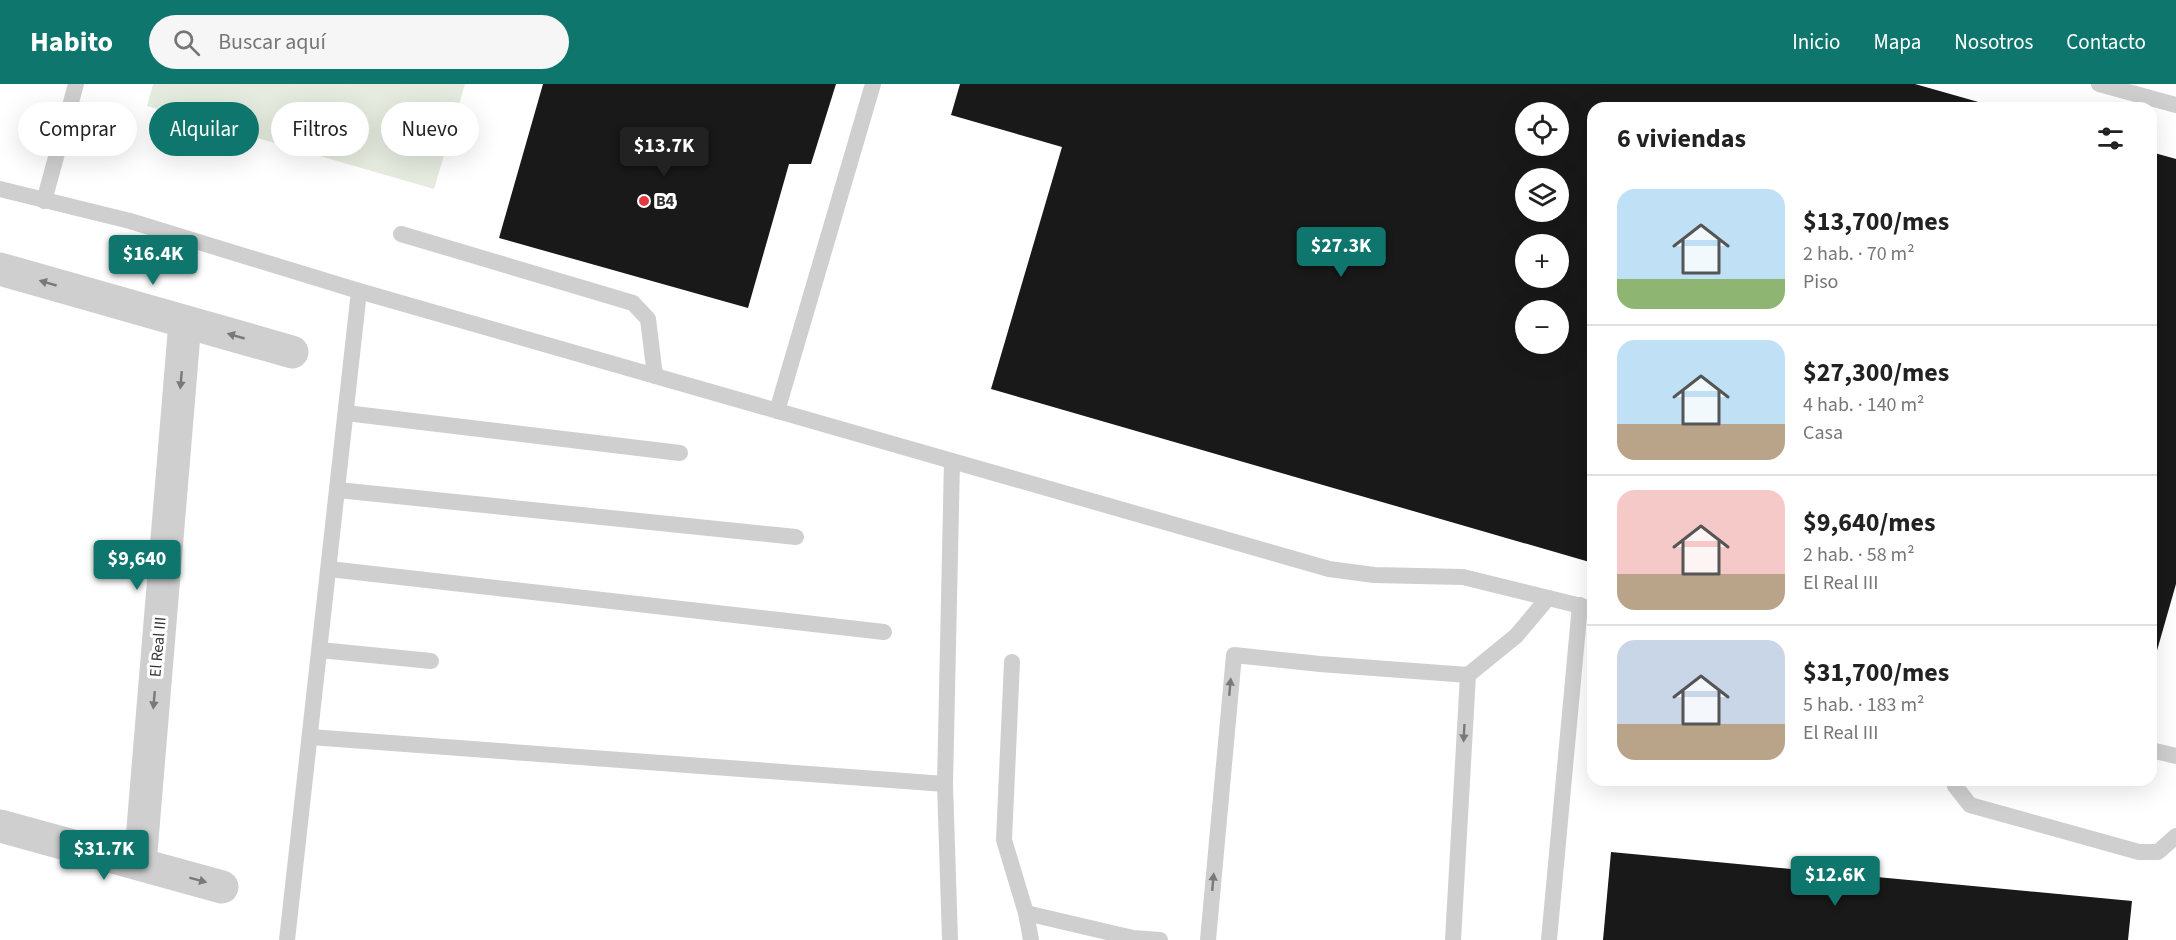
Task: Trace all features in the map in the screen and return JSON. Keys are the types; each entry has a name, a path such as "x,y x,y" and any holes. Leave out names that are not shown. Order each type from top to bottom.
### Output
{"street":[{"path":"0,269 292,352"},
{"name":"El Real III","path":"140,864 186,322"},
{"path":"0,826 222,887"}],"lane":[{"path":"44,201 76,84"},
{"path":"777,411 873,84"},
{"path":"2099,84 2176,105"},
{"path":"0,189 130,221 359,291 1329,569 1374,575 1463,577 1587,607 1549,940"},
{"path":"401,234 633,303 648,319 655,376"},
{"path":"287,940 359,291"},
{"path":"346,413 680,453"},
{"path":"950,940 945,784 952,461"},
{"path":"338,490 796,537"},
{"path":"329,569 884,632"},
{"path":"1208,940 1234,655 1468,675 1516,636 1548,598"},
{"path":"320,650 431,661"},
{"path":"1012,662 1004,840 1026,913 1030,940"},
{"path":"1453,940 1468,675"},
{"path":"310,737 945,784"},
{"path":"2157,751 2176,756"},
{"path":"1955,786 1970,805 2139,852 2158,852 2176,836"},
{"path":"1026,913 1133,938 1160,940"}],"shaded area":[{"path":"153,84 465,84 460,102 381,102 381,156 444,156 434,189 320,156 369,156 369,102 271,102 271,142 259,138 259,102 149,102 149,107 147,106"}],"building":[{"name":"B4","path":"543,84 836,84 811,164 789,164 748,308 499,238"},
{"path":"960,84 1915,84 1978,102 1587,102 1587,561 991,389 1062,147 951,115"},
{"path":"2157,154 2176,159 2176,584 2157,650"},
{"path":"1611,852 2132,901 2128,940 1603,940"}],"place":[{"name":"B4","path":"644,201"}]}
